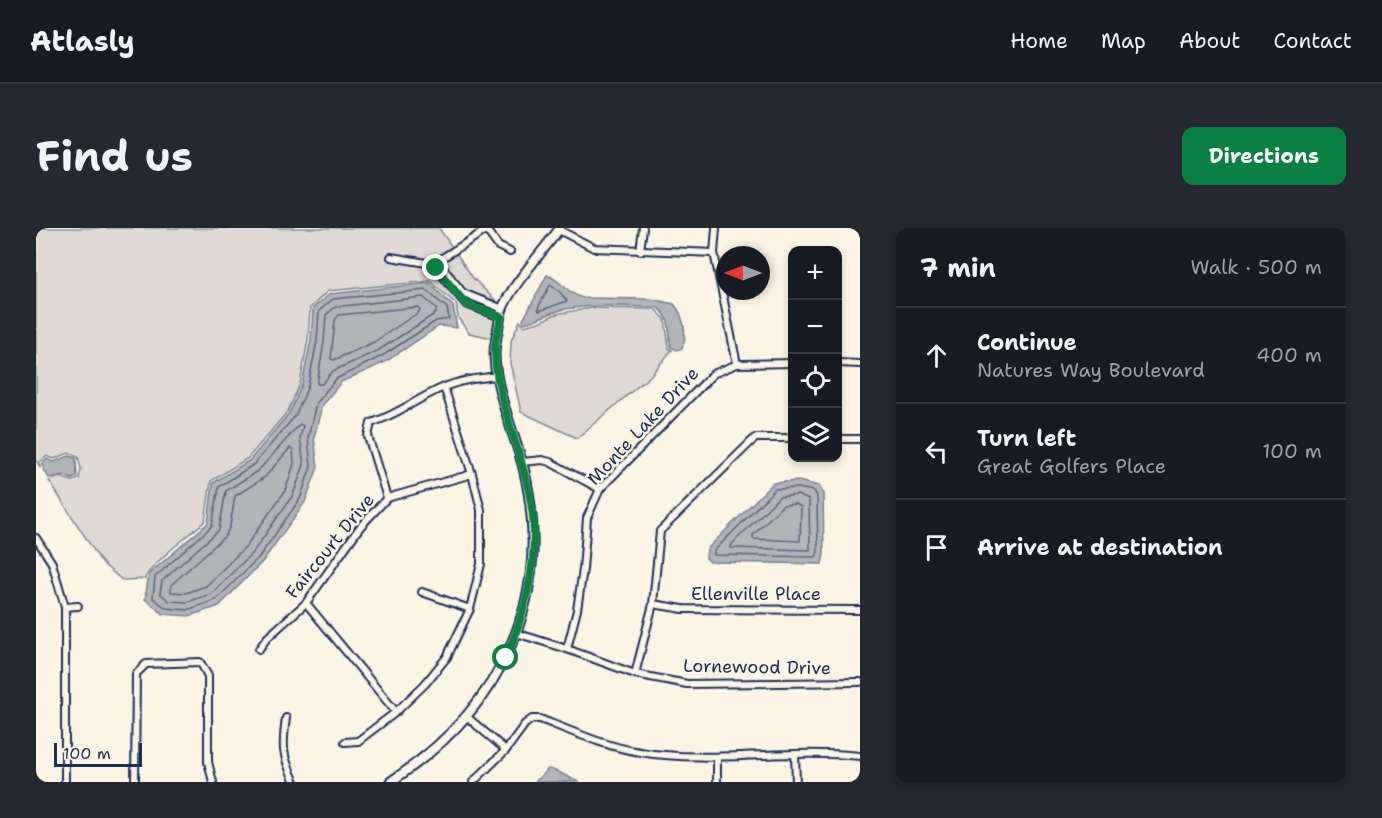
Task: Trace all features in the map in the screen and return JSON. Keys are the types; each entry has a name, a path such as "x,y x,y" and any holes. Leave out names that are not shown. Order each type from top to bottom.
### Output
{"street":[{"path":"640,251 643,228"},
{"path":"716,228 714,253 737,364"},
{"path":"435,263 485,229 498,246 510,252"},
{"path":"396,781 467,717 492,683 506,658 526,604 532,570 533,531 530,495 498,376 495,348 502,313 509,296 559,229 594,248 714,253"},
{"path":"391,257 435,263 463,293 502,313"},
{"path":"435,263 466,304 481,311 502,313"},
{"path":"481,311 484,302"},
{"name":"Monte Lake Drive","path":"567,649 577,610 587,518 600,489 712,374 737,364 788,363"},
{"path":"842,363 860,364"},
{"path":"387,498 368,436 371,423 391,417 411,403 444,387 469,380 498,376"},
{"path":"345,742 358,741 396,712 425,684 447,657 470,609 481,564 481,510 444,387"},
{"path":"635,674 652,604 660,531 755,438 788,438"},
{"path":"842,439 860,439"},
{"path":"522,462 542,460 550,462 600,489"},
{"name":"Faircourt Drive","path":"259,649 267,638 306,603 360,527 387,498 472,474"},
{"path":"36,538 52,563 65,607 64,782"},
{"path":"422,591 470,609"},
{"path":"306,603 396,712"},
{"name":"Ellenville Place","path":"652,604 683,609 860,610"},
{"path":"65,607 78,606"},
{"name":"Lornewood Drive","path":"516,633 635,674 687,684 860,682"},
{"path":"135,782 136,674 146,664 200,662 208,676 208,762 213,782"},
{"path":"467,717 506,750"},
{"path":"286,718 282,745 292,781"},
{"path":"473,782 506,750 525,724 532,719 540,719 586,737 638,752 717,758 795,754 860,756"},
{"path":"795,754 795,782"},
{"path":"717,758 717,782"}],"shaded area":[{"path":"36,228 439,228 473,278 500,305 466,291 441,260 430,261 388,254 387,259 431,267 458,301 473,311 497,319 493,338 469,333 458,318 456,304 430,281 328,291 310,308 308,340 300,384 288,411 248,458 211,481 205,521 162,558 145,579 122,580 102,563 49,481 60,477 72,481 79,479 81,469 78,457 69,453 54,459 47,456 40,462 40,467 36,460"},
{"path":"591,308 655,309 665,319 669,348 672,350 650,376 577,438 521,412 510,363 511,341 520,321 524,326 556,314"}],"water":[{"path":"547,275 583,298 651,299 674,304 684,325 685,337 682,348 677,350 671,347 667,319 656,307 576,307 560,310 524,323 523,320"},
{"path":"429,283 453,306 457,328 439,326 385,362 341,382 322,405 314,438 318,467 305,502 263,561 219,606 189,616 163,614 145,599 149,574 208,523 213,483 250,460 290,412 302,385 311,340 313,308 330,294"},
{"path":"69,456 76,458 77,477 72,479 63,475 49,478 43,463 47,459 54,462"},
{"path":"798,481 819,486 823,494 824,553 822,564 710,562 706,558 707,549 773,483"},
{"path":"548,769 556,771 580,782 535,782"}],"route":[{"path":"436,268 466,304 501,317 495,348 498,376 530,495 533,531 532,570 526,604 506,658"}]}
